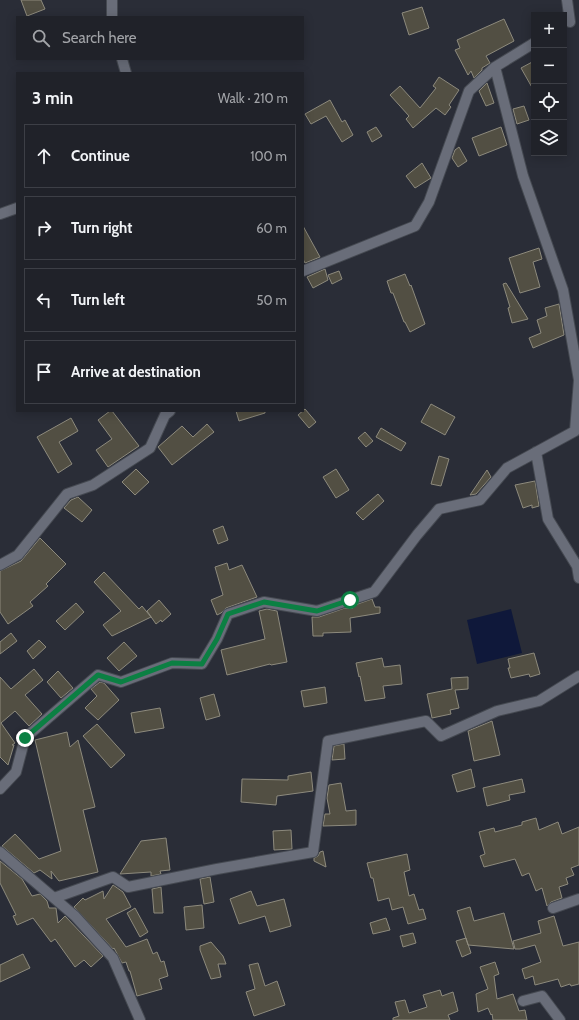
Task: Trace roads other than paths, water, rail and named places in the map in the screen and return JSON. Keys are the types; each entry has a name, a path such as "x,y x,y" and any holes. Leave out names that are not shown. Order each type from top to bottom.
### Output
{"street":[{"path":"112,0 112,16"},
{"path":"567,0 571,24"},
{"path":"304,271 415,226 429,202 469,91 495,67 531,45"},
{"path":"122,60 126,72"},
{"path":"0,789 16,772 25,738 98,675 121,682 172,663 202,664 217,639 228,614 264,602 317,611 374,592 417,535 439,510 480,500 507,468 575,431 579,380 564,290 523,176 495,67"},
{"path":"0,214 16,208"},
{"path":"0,565 18,555 67,494 94,484 150,448 165,415 169,412"},
{"path":"536,452 548,519 577,566 579,578"},
{"path":"54,898 113,877 128,887 312,852 328,741 426,721 441,736 497,712 539,701 579,676"},
{"path":"0,852 75,916 113,958 140,1020"},
{"path":"553,908 579,899"},
{"path":"522,1001 542,996 560,1020"}],"water":[{"path":"511,609 522,653 477,664 467,620"}]}
